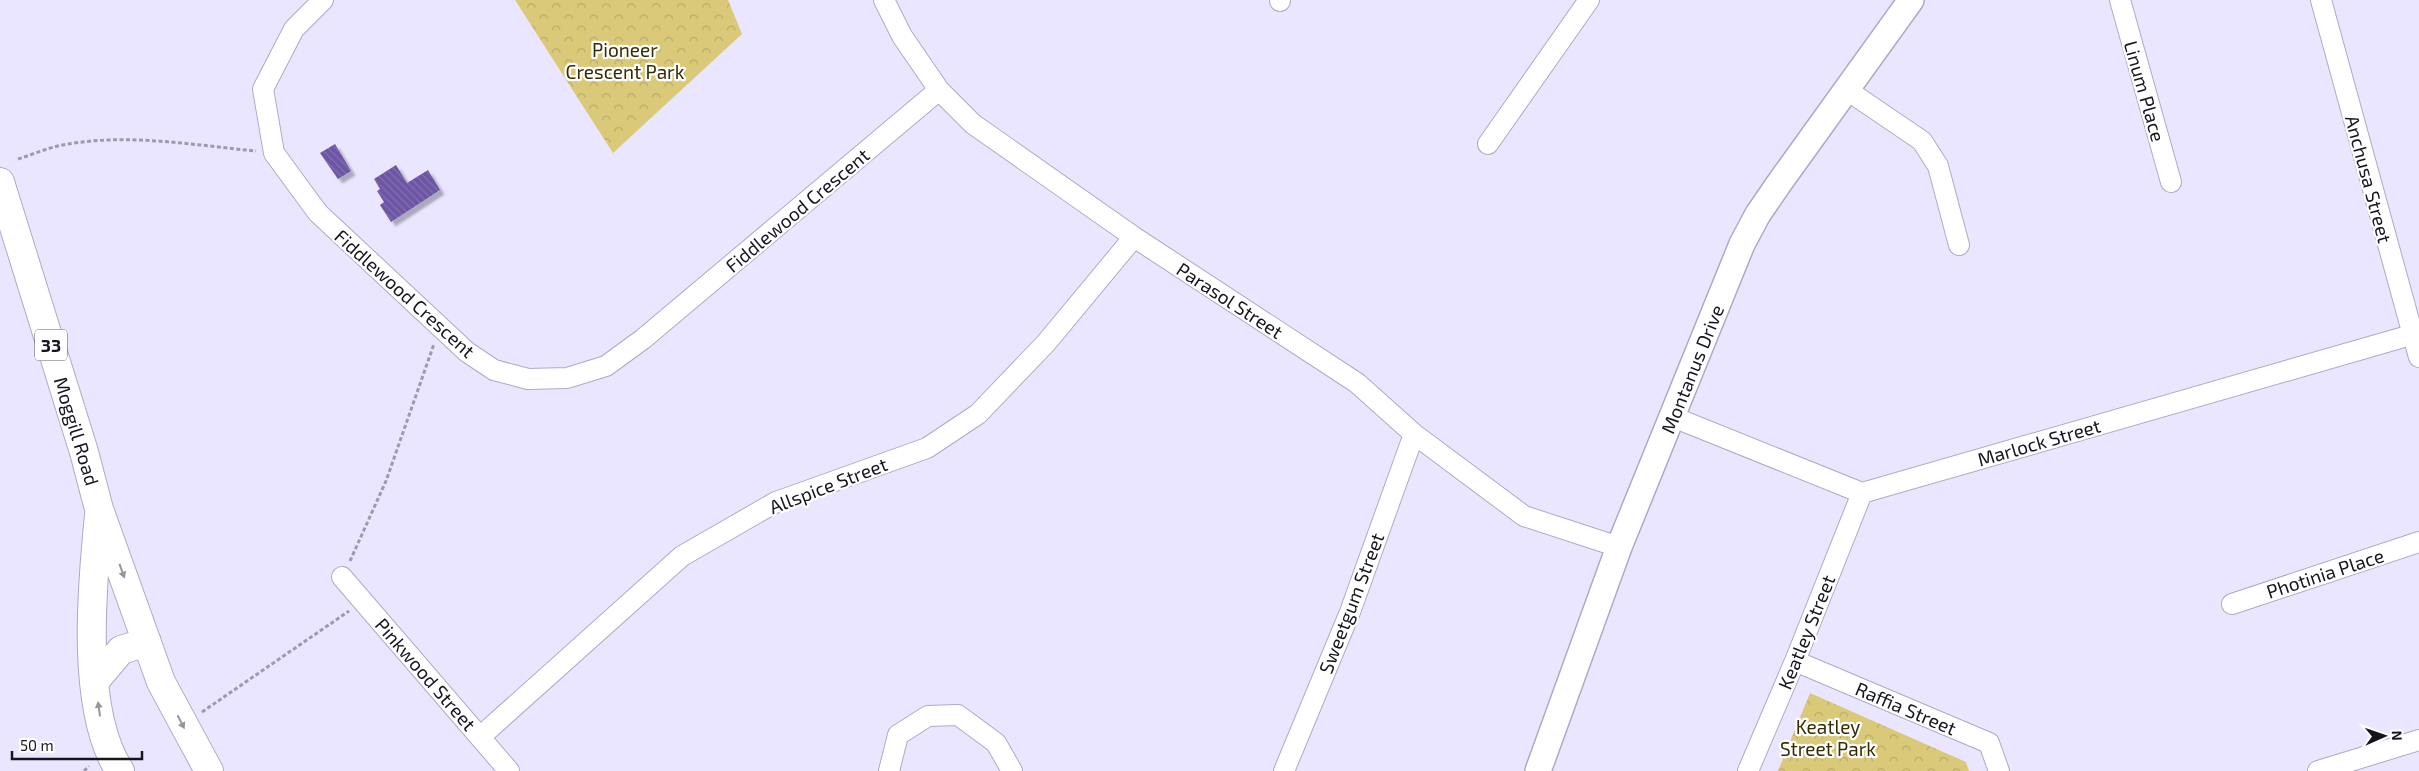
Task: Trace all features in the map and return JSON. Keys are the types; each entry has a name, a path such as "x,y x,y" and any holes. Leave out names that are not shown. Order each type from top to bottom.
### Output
{"main road":[{"name":"Moggill Road","path":"0,182 84,452 99,509 161,682 209,771"},
{"name":"Moggill Road","path":"99,509 91,591 92,657 100,720 110,757 120,771"},
{"path":"95,681 121,650 147,642"}],"street":[{"name":"Fiddlewood Crescent","path":"323,0 294,29 263,89 274,153 318,212 443,331 467,352 494,370 528,379 567,378 606,366 643,339 939,90"},
{"name":"Parasol Street","path":"884,0 902,36 939,90 973,124 1134,237 1358,383 1414,434 1524,516 1619,547"},
{"path":"1488,144 1589,0"},
{"name":"Montanus Drive","path":"1538,771 1619,547 1674,417 1742,244 1758,214 1911,0"},
{"name":"Linum Place","path":"2120,0 2171,182"},
{"name":"Anchusa Street","path":"2322,0 2419,357"},
{"path":"1847,90 1922,141 1938,166 1959,244"},
{"name":"Allspice Street","path":"480,736 682,556 776,502 927,448 978,414 1046,343 1134,237"},
{"name":"Marlock Street","path":"1862,493 2412,335"},
{"path":"1674,417 1862,493"},
{"name":"Sweetgum Street","path":"1284,771 1350,612 1414,434"},
{"name":"Keatley Street","path":"1748,771 1795,661 1862,493"},
{"name":"Photinia Place","path":"2232,604 2419,542"},
{"name":"Pinkwood Street","path":"342,578 509,771"},
{"name":"Raffia Street","path":"1795,661 1988,743 1999,771"},
{"path":"889,771 898,735 928,716 958,715 996,742 1012,771"},
{"path":"2318,771 2419,740"}],"path":[{"path":"18,159 57,146 100,140 162,142 274,153"},
{"path":"342,578 386,482 431,349 443,331"},
{"path":"194,717 362,602"},
{"path":"84,771 89,766"}],"green space":[{"name":"Pioneer Crescent Park","path":"515,0 728,0 742,34 613,153"},
{"name":"Keatley Street Park","path":"1810,693 1966,762 1969,771 1778,771"}],"building":[{"path":"335,144 351,171 338,179 320,153"},
{"path":"396,165 407,183 428,170 440,190 391,222 380,205 384,202 377,191 380,189 374,179"}]}
